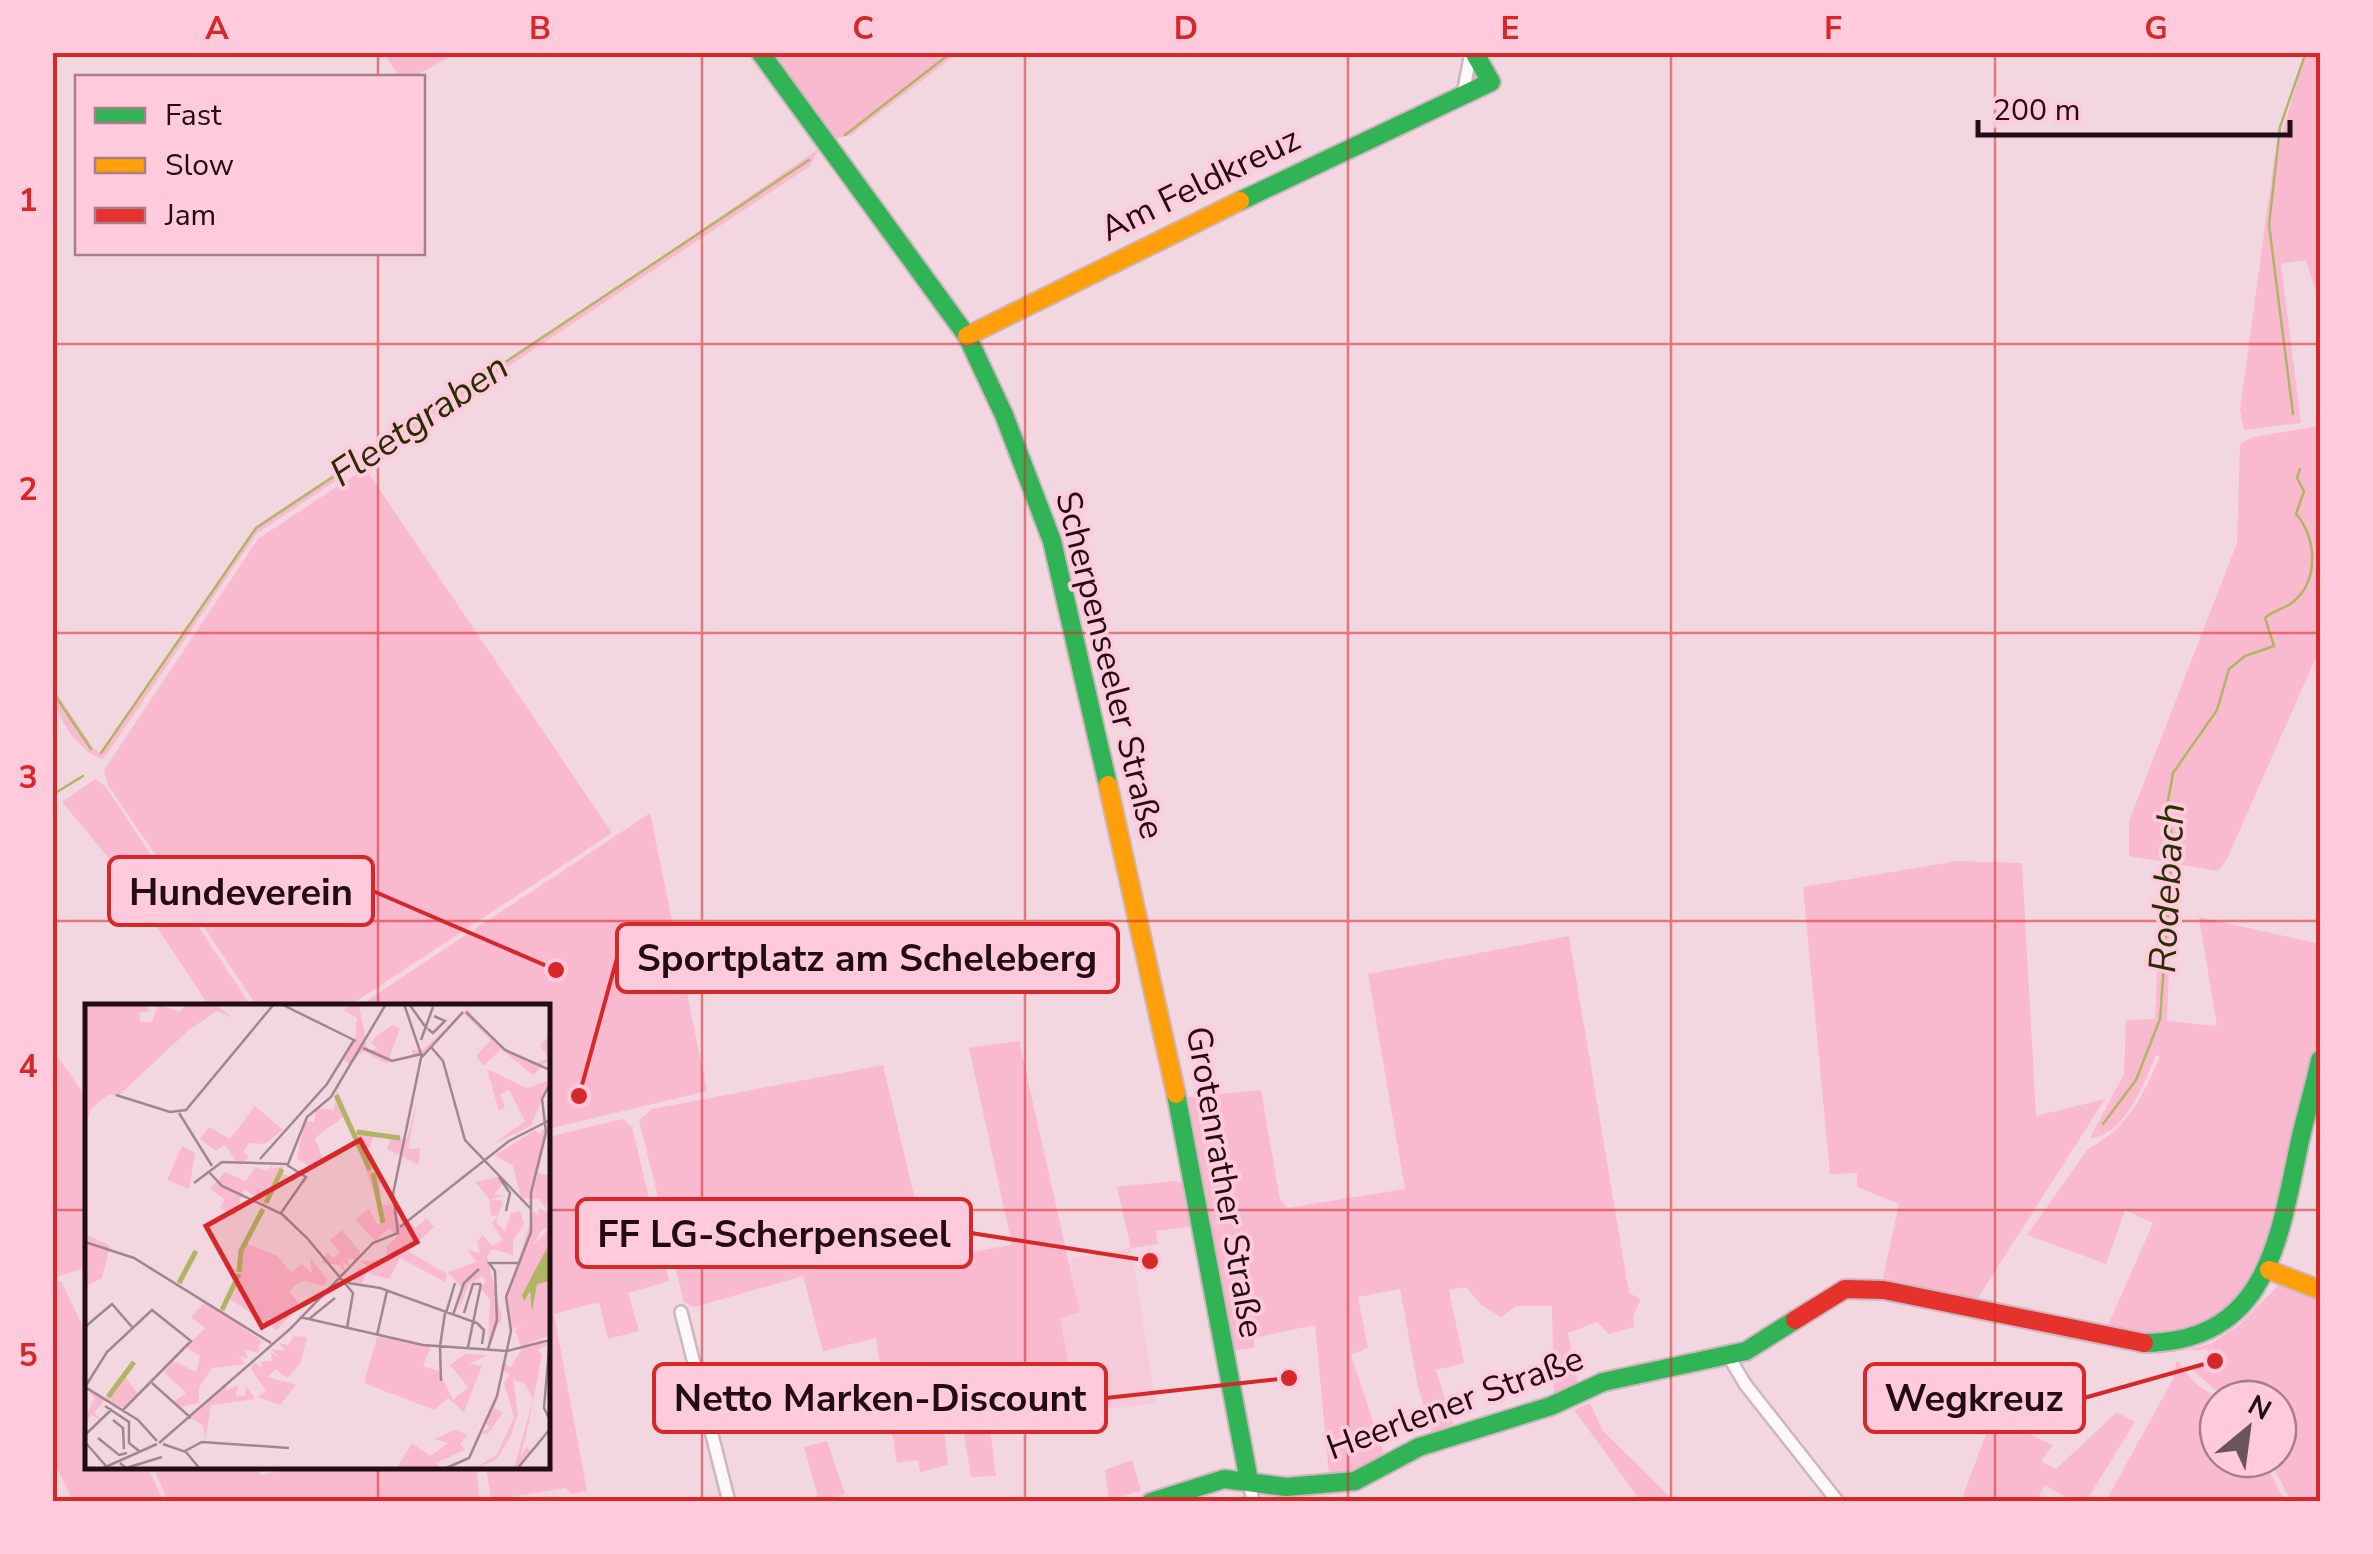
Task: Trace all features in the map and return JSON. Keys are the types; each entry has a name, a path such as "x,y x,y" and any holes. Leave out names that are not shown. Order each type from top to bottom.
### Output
{"street":[{"name":"Scherpenseeler Straße","path":"760,52 968,336 1024,462 1057,558 1160,1011"},
{"name":"Am Feldkreuz","path":"968,336 1491,82 1472,52"},
{"name":"Am Feldkreuz","path":"1464,94 1472,52"},
{"name":"Grotenrather Straße","path":"1160,1011 1249,1482"},
{"path":"2320,1060 2269,1270 2320,1290"},
{"name":"Heerlener Straße","path":"1151,1502 1210,1481 1312,1487 1355,1480 1420,1447 1550,1406 1602,1382 1746,1351 1833,1294 1857,1288 1884,1290 2131,1343 2171,1345 2223,1324 2256,1293 2269,1270"},
{"path":"681,1312 729,1502"},
{"path":"1729,1357 1748,1388 1838,1502"},
{"path":"1249,1482 1253,1502"}],"shaded area":[{"path":"384,53 457,53 417,75 398,75"},
{"path":"764,53 958,53 851,135 834,139"},
{"path":"2306,53 2320,53 2320,304 2306,260 2281,264 2301,423 2244,430 2240,410 2274,160"},
{"path":"820,148 810,166 257,533 102,759 75,739 57,708 52,686 99,753 256,526 598,301"},
{"path":"2320,426 2320,648 2227,859 2218,871 2129,856 2129,821 2237,543 2240,444 2253,437"},
{"path":"365,468 612,833 352,1004 256,1004 108,785 104,770 258,539"},
{"path":"95,779 106,787 250,1004 208,1004 122,874 62,802"},
{"path":"650,813 707,1091 550,1129 550,1004 362,1004"},
{"path":"1957,861 2022,863 2036,1116 2105,1099 1976,1301 1883,1278 1899,1204 1857,1187 1857,1173 1830,1174 1803,887"},
{"path":"2162,863 2173,865 2167,1021 2217,1026 2199,917 2320,944 2320,1035 2310,1073 2305,1075 2308,1085 2287,1188 2263,1261 2245,1292 2223,1317 2196,1333 2162,1338 2106,1330 2153,1223 2125,1210 2106,1264 2027,1235 2088,1149 2113,1132 2132,1110 2160,1057 2156,1055 2123,1118 2102,1135 2090,1138 2124,1074 2126,1020 2155,1019"},
{"path":"1569,936 1629,1293 1641,1299 1633,1316 1634,1327 1609,1334 1597,1322 1568,1333 1578,1383 1554,1396 1552,1306 1516,1306 1501,1317 1480,1304 1466,1287 1449,1290 1464,1363 1436,1370 1453,1424 1432,1433 1418,1387 1400,1289 1358,1297 1368,1348 1351,1355 1384,1454 1351,1472 1329,1475 1315,1325 1253,1338 1255,1347 1228,1352 1179,1098 1261,1090 1280,1200 1287,1208 1405,1189 1368,974"},
{"path":"1019,1041 1080,1312 1060,1318 1077,1405 989,1422 996,1476 971,1477 958,1397 941,1401 948,1465 920,1472 918,1460 897,1463 876,1338 823,1351 803,1276 694,1307 684,1302 639,1120 652,1109 883,1065 929,1259 1012,1245 969,1048"},
{"path":"52,1048 85,1096 85,1268 53,1278"},
{"path":"623,1119 632,1127 669,1281 628,1293 639,1331 608,1339 599,1302 554,1314 587,1491 571,1494 566,1488 491,1500 486,1469 550,1469 550,1137"},
{"path":"1175,1181 1184,1184 1193,1226 1156,1231 1158,1244 1131,1248 1117,1187"},
{"path":"1131,1248 1156,1403 1079,1413 1060,1317 1080,1312 1070,1259"},
{"path":"61,1281 85,1331 85,1469 149,1469 163,1501 73,1501 53,1460 52,1284"},
{"path":"2283,1281 2320,1295 2320,1501 2291,1501 2279,1479 2298,1479 2298,1379 2203,1379 2193,1370 2209,1361 2207,1349 2185,1351 2212,1343 2238,1326"},
{"path":"2177,1360 2198,1385 2198,1479 2273,1479 2285,1501 2106,1501 2173,1379"},
{"path":"1590,1403 1603,1431 1674,1501 1641,1501 1574,1410"},
{"path":"2117,1412 2135,1422 2086,1501 2073,1501 2045,1485 2037,1499 2042,1501 1961,1501 1992,1418 2053,1445 2041,1461 2056,1469"},
{"path":"827,1441 845,1494 819,1501 804,1447"},
{"path":"1132,1460 1141,1490 1109,1501 1105,1470"},
{"path":"154,1469 258,1469 261,1475 287,1469 476,1469 480,1501 168,1501"}],"waterway":[{"name":"Fleetgraben","path":"845,135 952,52"},
{"name":"Rodebach","path":"2293,414 2269,225 2280,127 2306,52"},
{"name":"Fleetgraben","path":"101,753 256,528 809,160"},
{"name":"Rodebach","path":"2103,1124 2136,1080 2160,1019 2173,843 2167,807 2173,773 2217,710 2229,669 2245,656 2274,646 2265,618 2293,602 2311,571 2308,534 2296,514 2304,491 2297,478 2300,469"},
{"path":"52,691 91,749"},
{"name":"Fleetgraben","path":"52,795 83,776"}],"traffic: fast":[{"path":"760,52 967,336 1004,415 1052,541 1108,785"},
{"path":"1240,201 1491,82 1474,52"},
{"path":"2144,1343 2184,1338 2216,1326 2240,1307 2258,1282 2282,1221 2320,1060"},
{"path":"1176,1094 1249,1481"},
{"path":"1151,1502 1224,1479 1286,1487 1355,1481 1419,1447 1551,1406 1603,1382 1746,1351 1795,1320"}],"traffic: slow":[{"path":"967,336 1240,201"},
{"path":"1108,785 1176,1094"},
{"path":"2269,1270 2320,1290"}],"traffic: jam":[{"path":"1795,1320 1845,1289 1884,1290 2144,1343"}],"place":[{"name":"Hundeverein","path":"556,970"},
{"name":"Sportplatz am Scheleberg","path":"579,1096"},
{"name":"FF LG-Scherpenseel","path":"1150,1261"},
{"name":"Wegkreuz","path":"2215,1361"},
{"name":"Netto Marken-Discount","path":"1289,1378"}]}
